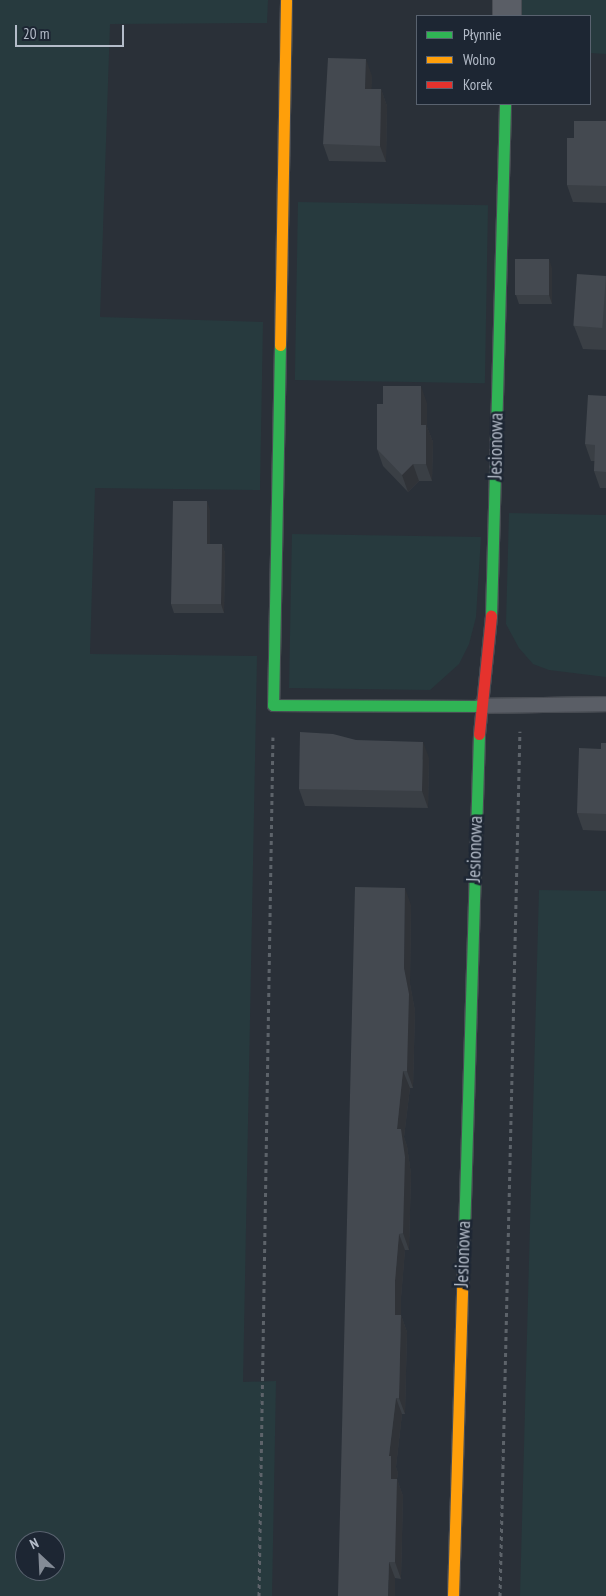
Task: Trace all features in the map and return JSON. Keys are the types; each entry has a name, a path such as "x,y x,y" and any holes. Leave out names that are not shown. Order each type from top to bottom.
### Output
{"street":[{"path":"286,0 273,705 480,706"},
{"path":"507,0 507,15"},
{"name":"Jesionowa","path":"453,1596 480,706 491,635 505,105"}],"lane":[{"path":"480,706 606,704"}],"path":[{"path":"259,1596 273,705"},
{"path":"500,1596 521,706"}],"green space":[{"path":"0,0 268,0 267,23 110,24 100,317 263,322 260,490 95,488 90,654 257,656 243,1382 276,1381 272,1596 0,1596"},
{"path":"521,0 606,0 606,54 591,53 591,15 520,15"},
{"path":"298,202 488,205 485,383 295,380"},
{"path":"509,513 606,515 606,677 549,670 533,664 519,648 506,624"},
{"path":"292,534 481,537 476,617 469,644 459,664 430,690 289,688"},
{"path":"539,890 606,891 606,1596 520,1596"}],"building":[{"path":"328,58 366,59 365,89 381,89 380,146 323,144"},
{"path":"574,121 606,121 606,186 567,185 567,138 574,138"},
{"path":"515,259 549,259 549,295 515,295"},
{"path":"577,274 606,276 602,328 573,326"},
{"path":"383,386 421,386 421,425 426,425 426,464 413,464 402,475 377,449 377,404 383,404"},
{"path":"588,395 606,396 606,472 594,471 595,445 585,444"},
{"path":"173,501 207,501 207,544 222,544 221,604 171,604"},
{"path":"300,732 333,734 356,740 423,742 422,791 299,789"},
{"path":"601,743 606,743 606,814 577,813 579,748 601,749"},
{"path":"355,887 405,888 404,968 409,994 407,1071 403,1071 397,1129 401,1129 405,1157 403,1233 399,1234 395,1281 395,1315 401,1315 399,1398 396,1398 389,1456 391,1456 391,1479 397,1479 395,1562 389,1562 388,1596 338,1596"}],"traffic: fast":[{"path":"491,616 505,105"},
{"path":"280,345 273,705 480,706"},
{"path":"463,1267 479,734"}],"traffic: slow":[{"path":"280,345 286,0"},
{"path":"453,1596 463,1267"}],"traffic: jam":[{"path":"479,734 491,616"}]}
